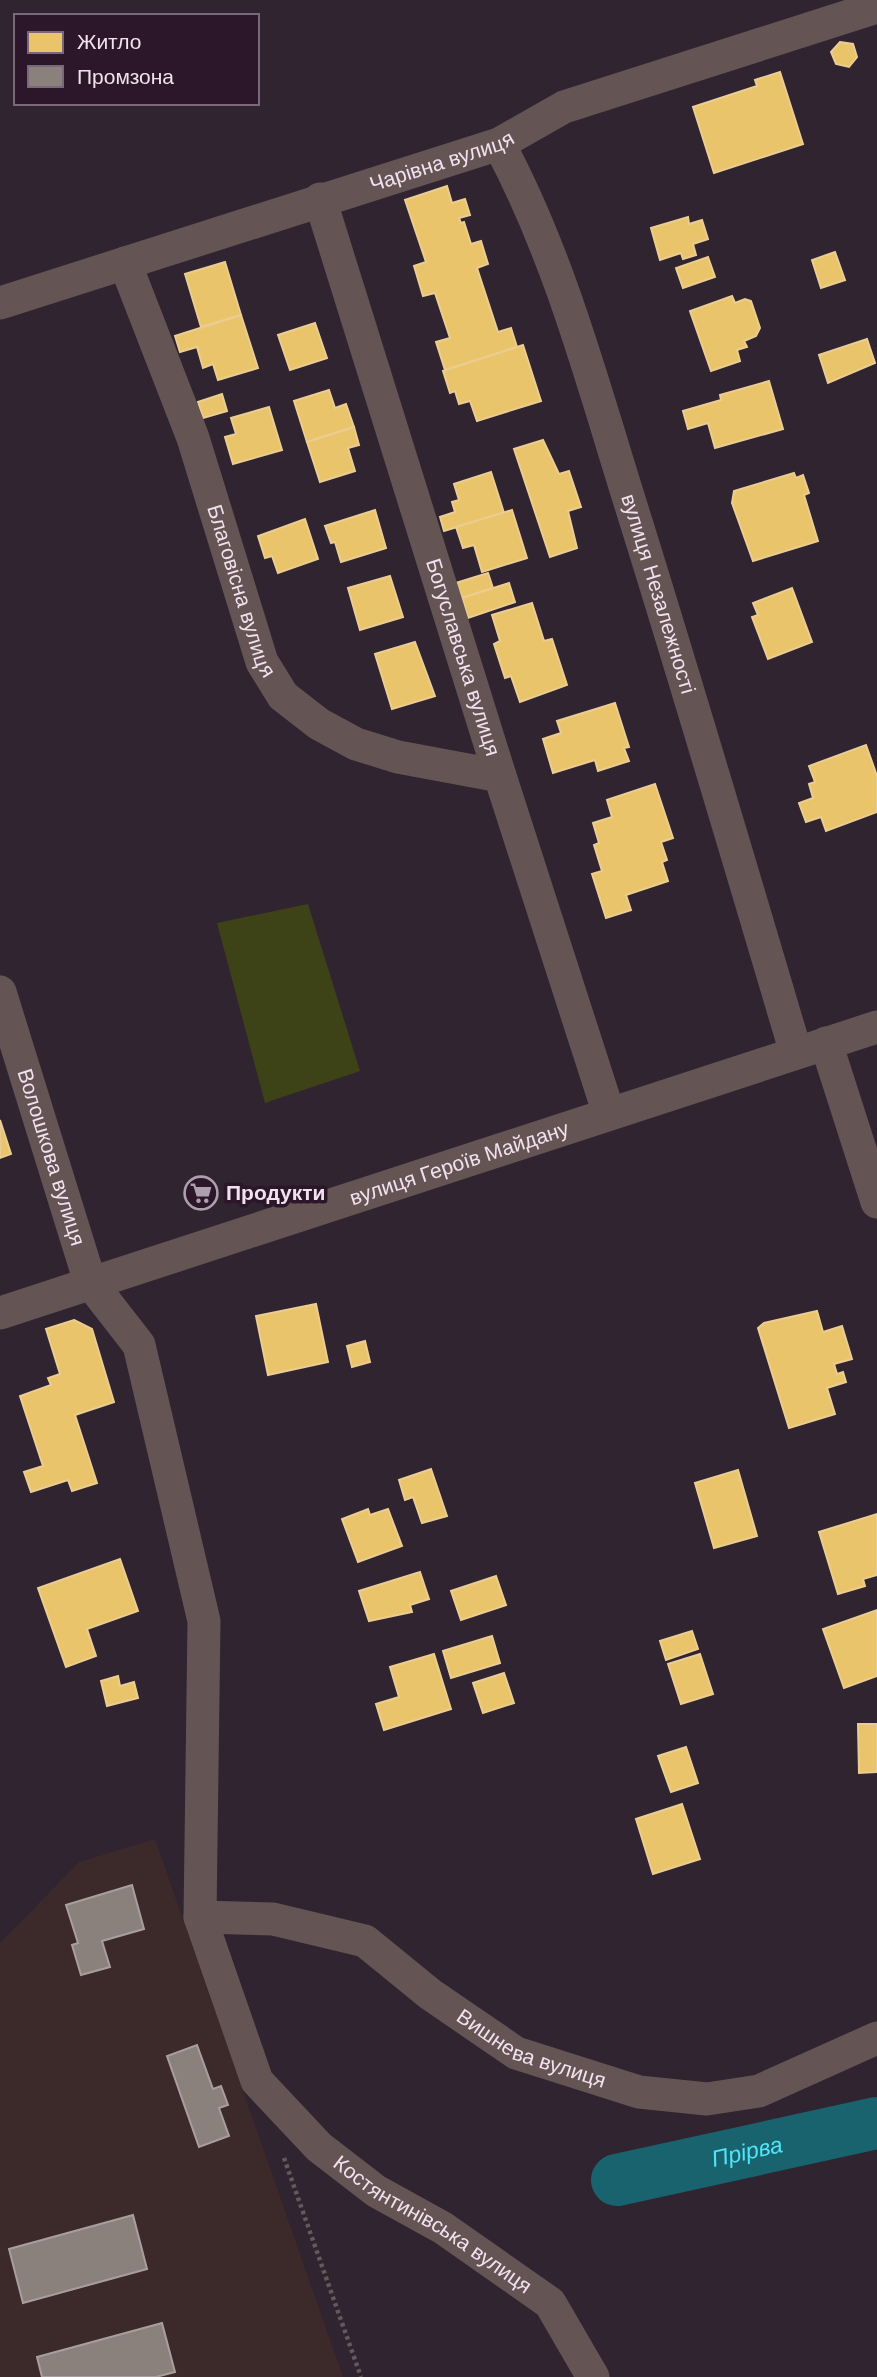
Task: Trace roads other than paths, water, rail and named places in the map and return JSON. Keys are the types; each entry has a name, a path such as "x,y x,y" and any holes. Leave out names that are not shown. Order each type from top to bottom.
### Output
{"street":[{"name":"Чарівна вулиця","path":"0,303 499,144 564,107 877,7"},
{"name":"вулиця Незалежності","path":"499,144 522,186 575,326 698,719 811,1048 877,1202"},
{"name":"Богуславська вулиця","path":"320,199 500,776 609,1114"},
{"name":"Благовісна вулиця","path":"125,263 193,438 262,662 284,696 319,724 356,744 398,757 500,776"},
{"name":"Волошкова вулиця","path":"0,992 90,1282"},
{"name":"вулиця Героїв Майдану","path":"0,1313 877,1027"},
{"path":"90,1282 139,1345 204,1621 200,1917"},
{"name":"Вишнева вулиця","path":"200,1917 273,1919 365,1941 430,1994 516,2053 639,2092 707,2099 759,2091 877,2038"},
{"name":"Костянтинівська вулиця","path":"200,1917 257,2081 319,2147 376,2191 443,2228 550,2303 593,2377"}],"waterway":[{"name":"Прірва","path":"617,2180 877,2123"}],"place":[{"name":"Продукти","path":"201,1193"}]}
